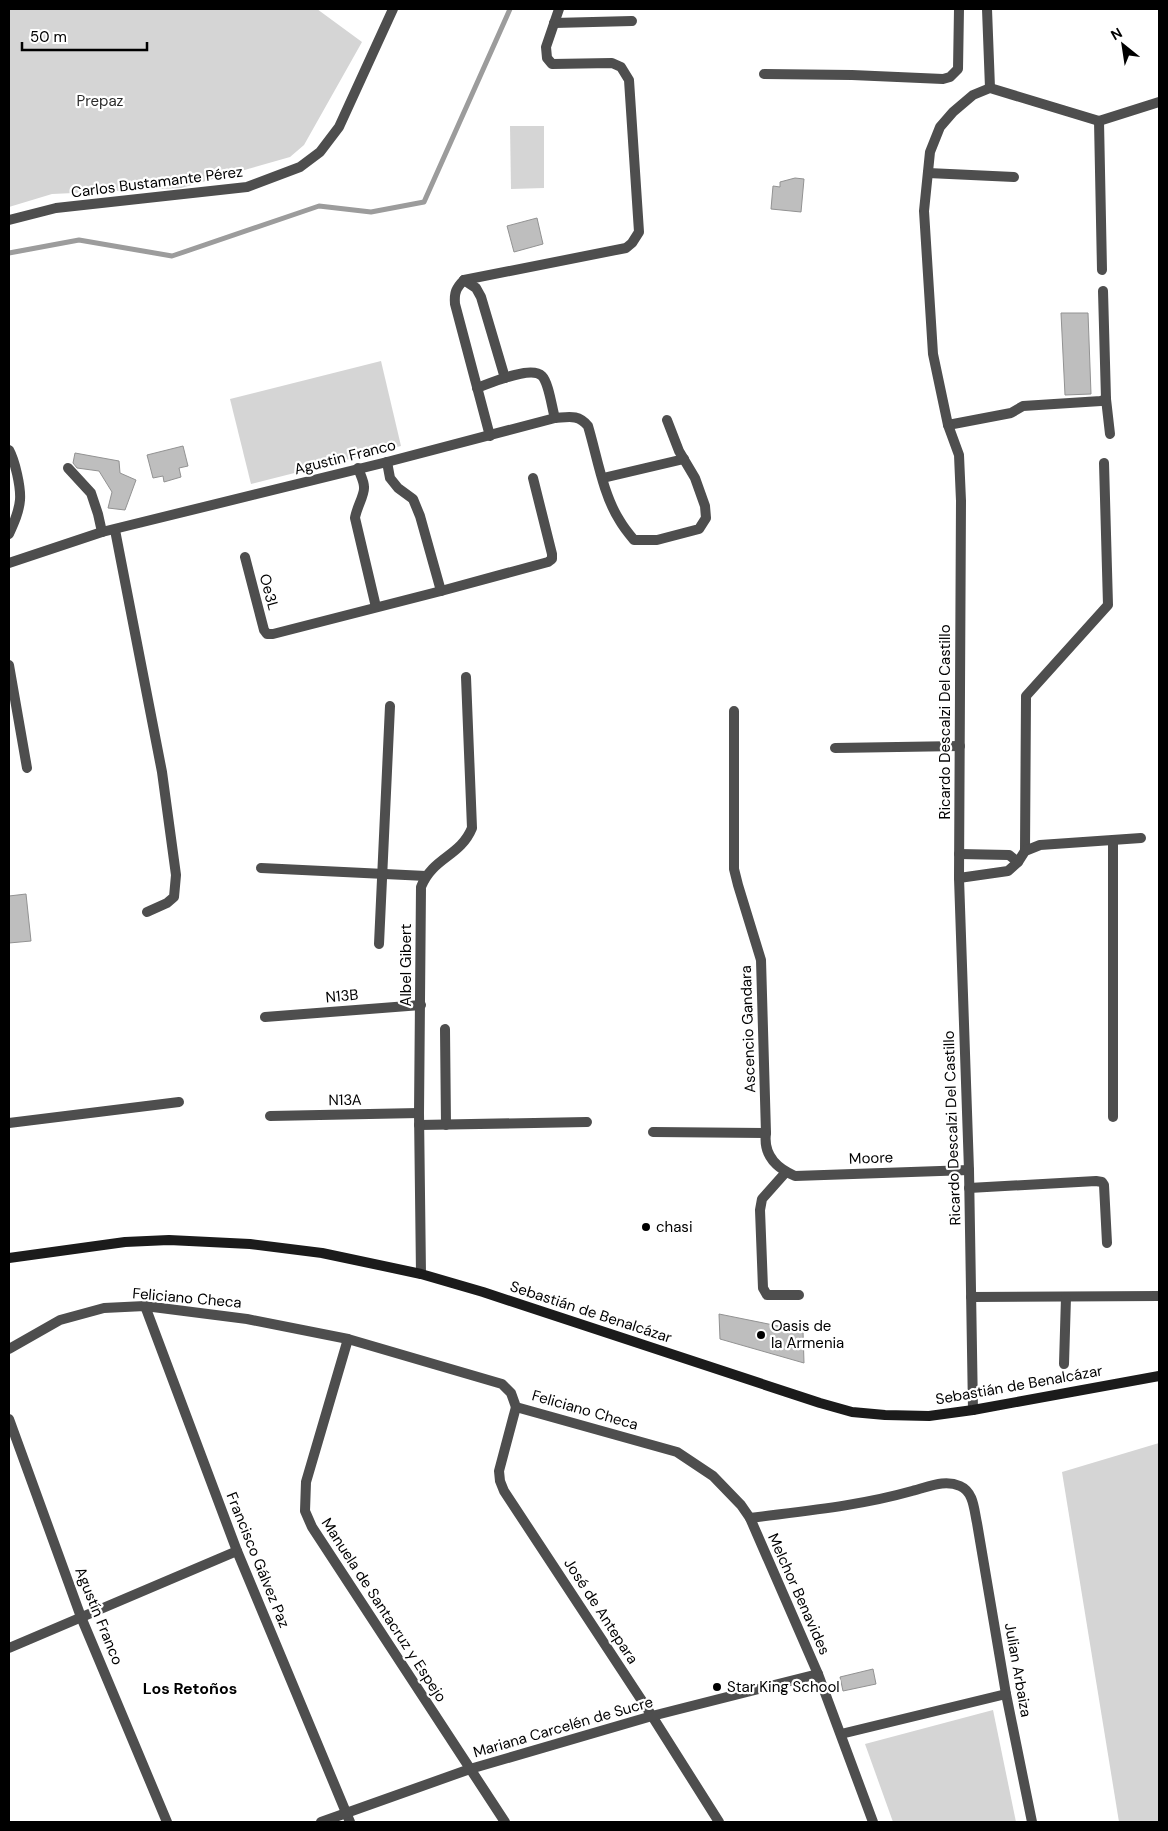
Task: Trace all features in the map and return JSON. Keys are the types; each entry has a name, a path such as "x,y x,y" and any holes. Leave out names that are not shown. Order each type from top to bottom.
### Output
{"main road":[{"name":"Sebastián de Benalcázar","path":"9,1258 126,1242 169,1240 250,1244 322,1253 421,1274 483,1292 820,1403 852,1412 885,1416 929,1416 973,1410 1159,1376"}],"street":[{"name":"Carlos Bustamante Pérez","path":"9,220 56,208 247,187 300,168 320,152 339,127 393,9"},
{"path":"490,436 455,304 454,295 456,287 464,280 626,248 632,243 640,227 629,80 621,67 612,63 552,64 547,58 546,47 559,9"},
{"path":"764,74 942,79 950,77 958,69 959,9"},
{"path":"987,9 990,88 1099,122 1159,102"},
{"path":"554,23 632,21"},
{"name":"Ricardo Descalzi Del Castillo","path":"973,1410 970,1188 959,878 961,501 959,455 948,425 933,354 924,211 930,152 940,127 953,112 973,95 990,88"},
{"path":"1099,122 1102,270"},
{"path":"928,173 1014,177"},
{"path":"464,280 476,288 481,296 505,378"},
{"path":"1103,291 1106,399 1110,434"},
{"path":"477,388 505,378 527,373 543,376 554,418"},
{"path":"948,425 1011,413 1023,406 1101,401 1106,399"},
{"name":"Agustin Franco","path":"9,563 102,532 387,462 554,418 576,416 588,426 613,508 620,522 634,540 657,540 699,529 706,518 707,512 694,478 684,459"},
{"path":"603,478 684,459 678,451 667,420"},
{"path":"9,450 17,477 20,500 16,519 9,534"},
{"path":"387,462 390,478 398,488 413,499 420,516 441,591"},
{"path":"1026,851 1026,696 1108,605 1104,464"},
{"path":"68,468 91,493 102,532"},
{"path":"358,468 364,492 356,508 355,518 376,607 548,562 552,559 533,478"},
{"path":"115,530 162,772 176,875 174,897 167,903 147,912"},
{"name":"Oe3L","path":"245,557 264,630 267,634 376,607"},
{"path":"9,664 27,768"},
{"path":"261,868 426,876 432,868 463,844 468,839 472,828 466,677"},
{"path":"379,944 384,874 390,706"},
{"name":"Ascencio Gandara","path":"734,711 734,869 761,960 766,1150 770,1158 782,1169"},
{"path":"835,748 960,746"},
{"path":"959,878 1008,871 1026,851 1040,845 1141,838"},
{"path":"1112,1117 1113,841"},
{"path":"959,854 1009,855 1018,862"},
{"name":"Albel Gibert","path":"421,1274 419,1113 421,887 426,876"},
{"name":"N13B","path":"265,1017 421,1005"},
{"path":"445,1028 446,1125"},
{"path":"9,1123 179,1102"},
{"name":"N13A","path":"270,1116 419,1113"},
{"path":"420,1125 586,1122"},
{"path":"653,1132 766,1133"},
{"path":"782,1169 762,1199 760,1210 763,1288 767,1295 799,1295"},
{"name":"Moore","path":"782,1169 795,1176 969,1170"},
{"path":"970,1188 1102,1182 1104,1184 1107,1243"},
{"path":"971,1297 1159,1296"},
{"path":"1064,1364 1066,1297"},
{"name":"Feliciano Checa","path":"9,1349 60,1320 104,1308 145,1306 247,1319 348,1339 502,1384 511,1393 516,1407 677,1452 713,1476 742,1506 750,1518"},
{"name":"Francisco Gálvez Paz","path":"145,1306 237,1551 350,1822"},
{"name":"Manuela de Santacruz y Espejo","path":"348,1339 306,1482 305,1511 312,1527 505,1822"},
{"name":"José de Antepara","path":"516,1407 499,1471 502,1486 719,1822"},
{"name":"Agustín Franco","path":"9,1419 82,1617 167,1822"},
{"name":"Julian Arbaiza","path":"750,1518 883,1499 937,1483 950,1483 962,1487 971,1495 1006,1694 1032,1822"},
{"name":"Melchor Benavides","path":"750,1518 818,1674 873,1822"},
{"path":"9,1648 237,1551"},
{"name":"Mariana Carcelén de Sucre","path":"321,1822 470,1769 652,1716 818,1674"},
{"path":"841,1734 1006,1694"}],"green space":[{"name":"Prepaz","path":"9,9 317,9 362,42 304,145 290,157 181,188 52,194 9,207"},
{"path":"510,126 544,126 544,188 511,189"},
{"path":"381,361 401,446 251,484 230,399"},
{"path":"1159,1443 1159,1822 1119,1822 1062,1472"},
{"path":"993,1710 1016,1822 893,1822 865,1744"}],"building":[{"path":"795,178 804,179 801,212 771,209 773,186 780,187 780,182"},
{"path":"537,218 543,244 514,252 507,226"},
{"path":"1061,313 1088,313 1091,394 1065,395"},
{"path":"183,446 188,466 179,468 181,477 164,482 163,476 153,478 147,455"},
{"path":"75,453 119,461 120,473 136,480 125,510 108,508 112,492 99,471 77,468 73,463"},
{"path":"26,894 31,941 9,943 9,896"},
{"name":"Oasis de la Armenia","path":"719,1314 803,1331 804,1363 720,1339"},
{"path":"873,1669 876,1684 843,1691 840,1677"}],"waterway":[{"path":"9,253 79,240 172,256 319,206 371,212 424,202 510,9"}],"place":[{"name":"chasi","path":"646,1227"},
{"name":"Oasis de la Armenia","path":"761,1335"},
{"name":"Star King School","path":"717,1687"}],"district":[{"name":"Los Retoños","path":"190,1688"}]}
